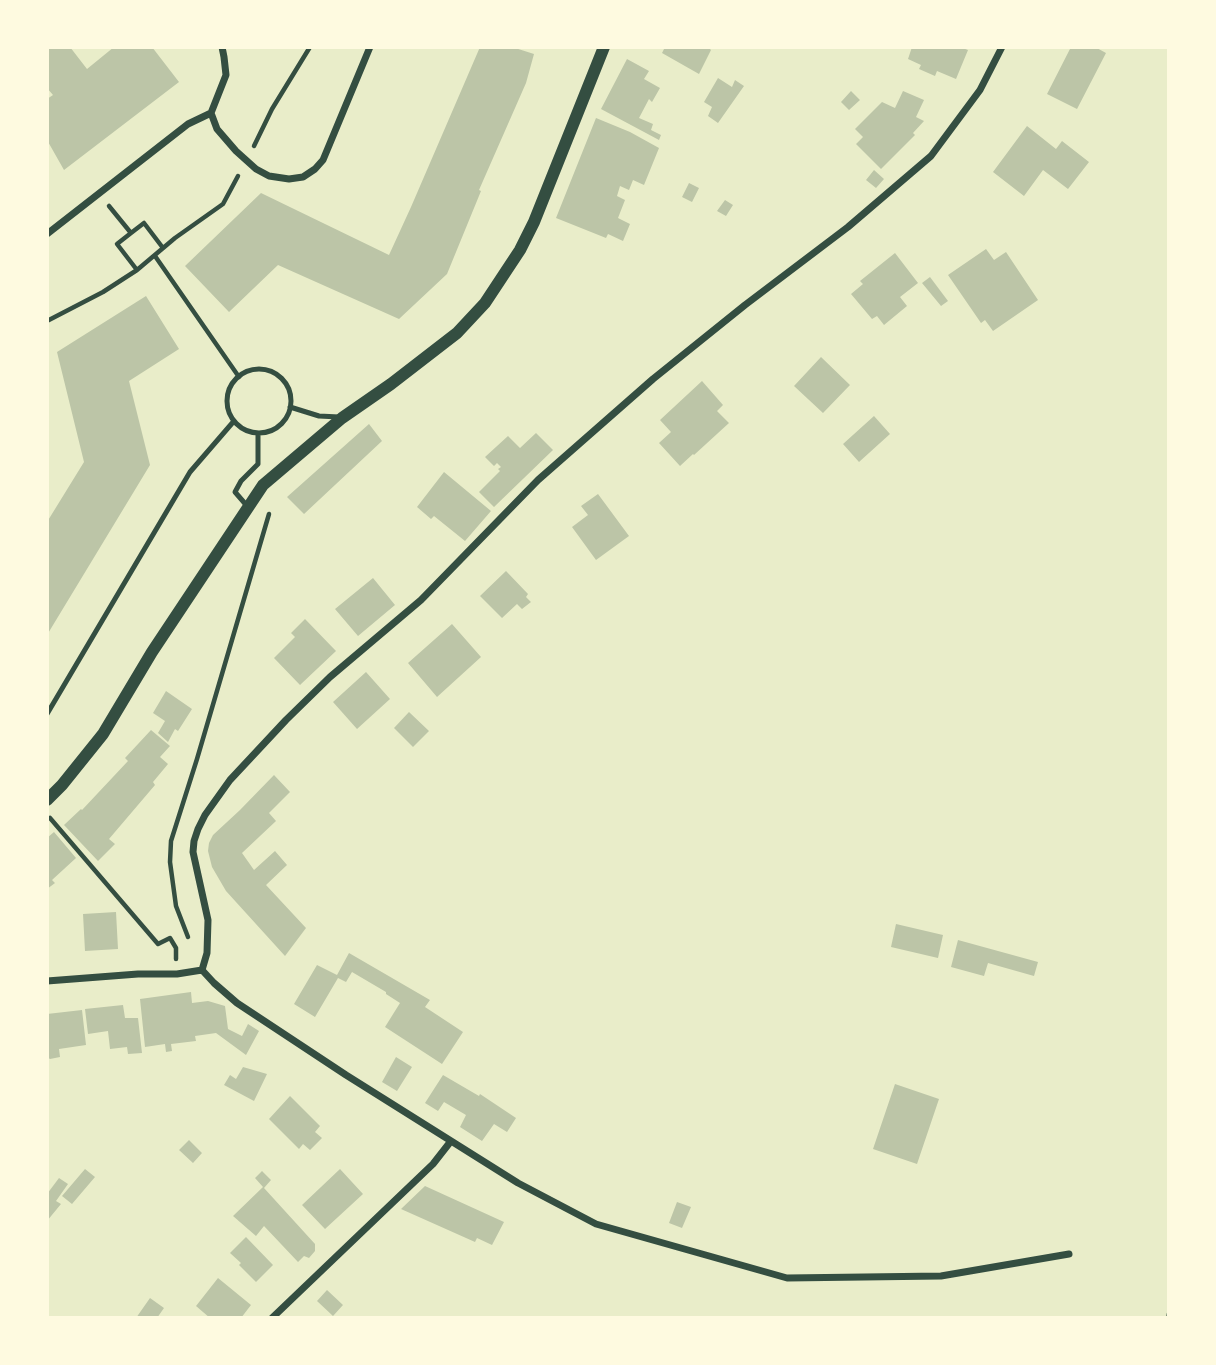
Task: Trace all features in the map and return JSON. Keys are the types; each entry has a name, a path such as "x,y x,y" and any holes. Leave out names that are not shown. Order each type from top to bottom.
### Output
{"street":[{"path":"222,47 226,75 211,113 217,129 256,169 269,176 289,179 303,177 316,169 323,160 370,47"},
{"path":"47,800 103,734 152,652 262,485 342,418 457,333 485,303 520,250 534,222 604,47"},
{"path":"202,970 207,953 208,920 193,852 194,841 205,816 237,771 330,677 421,600 538,480 653,379 848,227 931,156 979,90 1002,47"},
{"path":"47,234 188,124 211,113"},
{"path":"47,981 177,974 202,970"},
{"path":"202,970 237,1003 346,1074 518,1183 596,1224 787,1278 941,1276 1069,1254"},
{"path":"272,1318 427,1170 451,1140"}],"lane":[{"path":"263,369 274,372 287,386 290,407 282,424 268,432 258,433 248,431 234,421 227,401 230,388 239,377 263,369"},
{"path":"290,407 318,416 342,418"},
{"path":"47,714 190,472 234,421"},
{"path":"248,507 234,492 258,464 258,433"}],"path":[{"path":"47,321 103,292 137,270 175,238 223,204 272,109 310,47"},
{"path":"98,193 131,233"},
{"path":"137,270 117,244 144,223 163,248"},
{"path":"155,256 239,377"},
{"path":"202,970 176,906 170,862 171,841 271,509 262,485"},
{"path":"47,815 158,944 170,938 176,948"}],"building":[{"path":"47,47 70,47 87,69 114,47 152,47 179,82 64,170 47,140 47,99 53,95 47,88"},
{"path":"480,47 512,47 534,54 526,83 479,190 481,191 447,274 399,319 278,265 229,312 185,266 261,193 389,255"},
{"path":"665,47 708,47 711,50 699,74 662,53"},
{"path":"912,47 960,47 968,50 956,79 937,71 935,76 919,69 921,65 908,59"},
{"path":"1071,47 1095,47 1106,53 1077,109 1047,94"},
{"path":"627,59 649,71 644,79 660,88 652,102 649,99 639,118 653,124 651,130 661,135 659,140 601,109"},
{"path":"718,78 732,87 735,80 744,86 718,123 708,116 712,107 704,102"},
{"path":"851,91 860,100 849,110 841,102"},
{"path":"903,91 924,100 916,117 924,121 913,133 915,135 881,169 856,144 863,137 855,129 882,102 895,108"},
{"path":"596,118 659,148 644,185 633,180 629,190 620,186 617,196 625,200 618,218 630,224 623,241 608,234 606,238 556,218"},
{"path":"1027,126 1056,149 1062,141 1089,162 1068,189 1043,170 1024,196 993,172"},
{"path":"874,170 884,179 876,188 866,180"},
{"path":"689,183 699,188 692,202 682,197"},
{"path":"725,200 733,205 726,216 717,211"},
{"path":"986,249 994,260 1006,252 1038,300 993,331 985,320 981,323 948,275"},
{"path":"895,253 918,283 900,297 907,306 884,325 877,316 872,319 851,294 863,284 860,281"},
{"path":"930,277 948,301 941,306 922,283"},
{"path":"146,296 179,349 129,381 150,465 47,635 47,522 84,462 57,352"},
{"path":"821,357 850,385 823,413 794,386"},
{"path":"702,381 723,405 717,411 729,423 680,466 659,443 671,432 660,420"},
{"path":"874,416 890,434 859,462 843,444"},
{"path":"369,424 382,441 304,514 287,497"},
{"path":"536,433 553,450 494,507 479,492 501,467 497,463 494,466 485,457 508,436 520,448"},
{"path":"444,472 491,511 465,541 434,516 431,519 417,507"},
{"path":"598,494 629,536 596,560 572,527 588,515 581,506"},
{"path":"506,571 528,594 526,597 531,602 522,609 517,604 502,618 480,596"},
{"path":"373,578 395,605 358,636 335,609"},
{"path":"305,619 336,651 300,685 274,658 295,637 291,633"},
{"path":"452,624 481,657 437,697 408,663"},
{"path":"366,672 390,699 357,729 333,702"},
{"path":"166,691 192,709 168,742 158,733 165,721 153,713"},
{"path":"409,712 429,731 413,747 394,728"},
{"path":"151,730 170,746 160,757 168,764 153,782 155,785 109,839 115,844 98,861 64,825 82,810 128,761 125,758"},
{"path":"274,775 290,792 269,813 276,821 242,853 254,870 275,851 287,865 266,885 306,928 285,956 226,891 212,867 208,851 213,835"},
{"path":"54,832 76,858 52,880 55,883 47,889 47,838"},
{"path":"116,912 118,949 85,951 83,914"},
{"path":"896,924 943,935 938,958 891,947"},
{"path":"958,940 1038,962 1034,976 988,963 984,976 951,967"},
{"path":"349,953 430,1000 425,1007 463,1032 442,1064 385,1027 400,1003 352,972 346,982 338,978 315,1017 294,1004 317,965 337,975"},
{"path":"191,992 192,1003 208,1001 225,1006 228,1029 242,1036 248,1024 259,1031 246,1055 216,1033 195,1036 196,1041 171,1044 172,1051 166,1052 165,1044 145,1047 140,999"},
{"path":"123,1005 125,1018 138,1018 142,1053 128,1054 127,1047 110,1049 108,1031 88,1034 85,1009"},
{"path":"82,1010 86,1045 59,1049 60,1057 47,1057 47,1014"},
{"path":"396,1057 412,1067 397,1091 382,1082"},
{"path":"243,1067 267,1074 254,1101 224,1085 230,1075 236,1079"},
{"path":"443,1075 479,1096 480,1094 516,1118 507,1132 494,1124 482,1141 460,1127 466,1115 444,1102 438,1111 425,1103"},
{"path":"895,1084 939,1099 917,1164 873,1149"},
{"path":"290,1096 320,1126 315,1132 322,1138 310,1150 303,1144 299,1149 269,1119"},
{"path":"189,1140 202,1153 193,1163 179,1150"},
{"path":"85,1169 95,1177 72,1204 62,1196"},
{"path":"340,1169 363,1194 325,1229 302,1205"},
{"path":"262,1171 271,1180 264,1188 315,1244 315,1251 309,1258 304,1256 298,1262 264,1226 256,1236 233,1216 263,1187 255,1178"},
{"path":"59,1178 68,1184 56,1201 61,1204 47,1221 47,1194"},
{"path":"425,1186 504,1222 492,1245 477,1238 475,1242 401,1209"},
{"path":"677,1202 691,1207 682,1228 669,1223"},
{"path":"246,1237 273,1265 256,1282 230,1253"},
{"path":"218,1278 251,1305 241,1318 210,1318 196,1306"},
{"path":"327,1290 343,1305 333,1316 317,1301"},
{"path":"150,1298 164,1308 157,1318 136,1318"}],"railway":[{"path":"1168,1318 1169,1314"}]}
